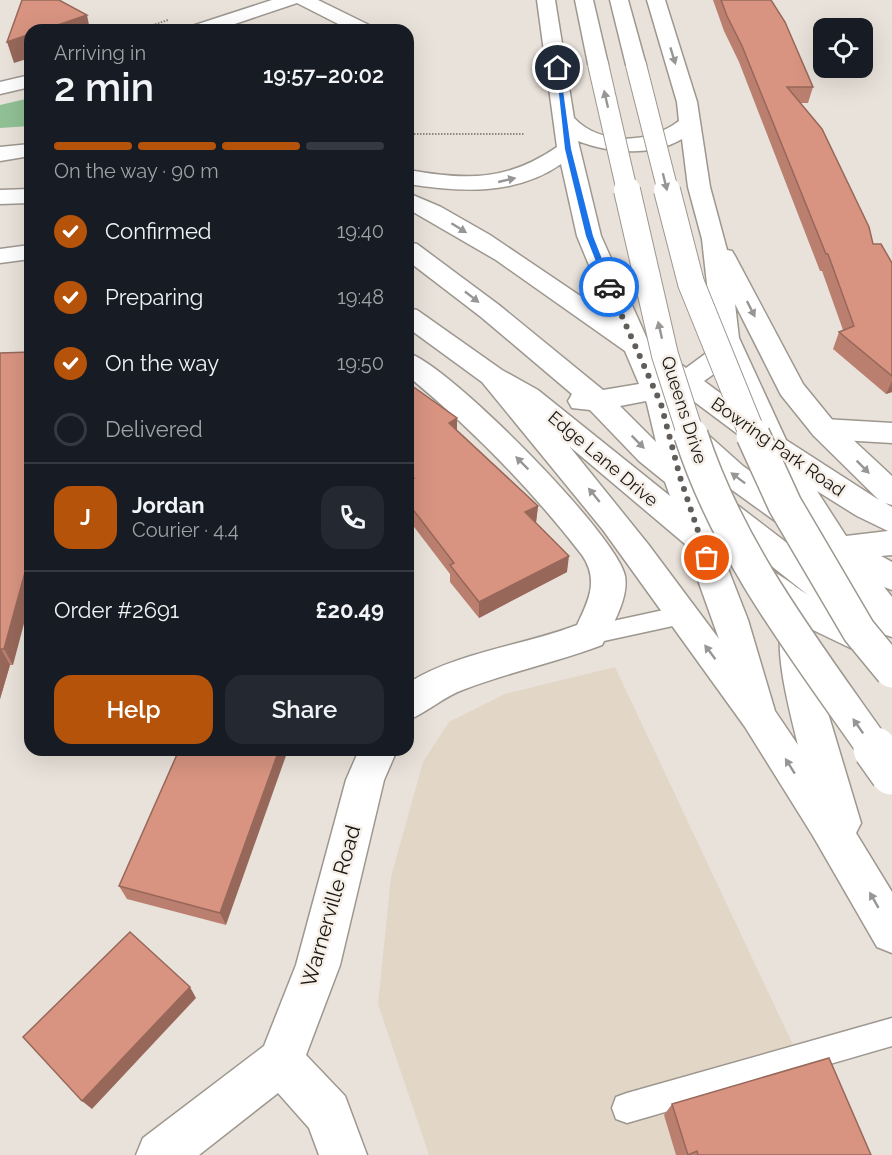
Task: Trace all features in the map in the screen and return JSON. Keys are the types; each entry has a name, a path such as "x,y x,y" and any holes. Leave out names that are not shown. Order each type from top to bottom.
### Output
{"main road":[{"path":"217,24 290,0"},
{"path":"304,0 352,24"},
{"path":"546,0 568,149 589,236 658,396 699,538 731,620 758,715"},
{"name":"Queens Drive","path":"584,0 665,355 700,464 728,527 771,601 892,773"},
{"path":"619,0 691,283 739,405 785,505 859,631 892,671"},
{"path":"656,0 687,102 699,187 714,239 726,338 774,447 837,549 892,623"},
{"path":"0,88 24,82"},
{"path":"563,119 578,132 595,140 623,143 645,143 665,139 690,123"},
{"path":"414,178 465,185 492,184 535,171 549,164 568,149"},
{"path":"0,156 24,151"},
{"path":"0,156 24,159"},
{"path":"0,197 24,196"},
{"path":"414,203 433,212 541,279 637,347"},
{"path":"714,239 791,388 824,429 892,494"},
{"path":"0,256 24,253"},
{"path":"414,254 490,311 597,400 650,454 680,477 798,588 892,642"},
{"name":"Edge Lane Drive","path":"414,320 492,376 528,397 699,538 798,588 892,655"},
{"path":"528,397 560,402 658,396 683,379 709,366 721,353 726,338"},
{"name":"Bowring Park Road","path":"637,347 774,447 865,507 892,521"},
{"path":"414,367 484,426 536,477 592,546 609,575 606,598 590,635 556,648 446,680 414,698"},
{"path":"492,376 617,524 758,715 855,868 892,932"},
{"path":"658,396 732,474 837,549 892,577"},
{"path":"824,429 892,433"},
{"path":"855,868 817,747 798,654 798,588 814,560 837,549 892,543"},
{"name":"Warnerville Road","path":"281,1062 318,964 365,780 375,756"},
{"path":"160,1155 281,1062 328,1113 343,1155"}],"lane":[{"path":"590,635 682,615"},
{"path":"627,1108 892,1032"}],"shaded area":[{"path":"615,667 845,1155 429,1155 378,1004 391,877 423,762 449,722 505,694"}],"green space":[{"path":"24,99 24,126 0,128 0,105"}],"building":[{"path":"22,0 59,0 87,15 61,24 24,24 24,36 7,42"},
{"path":"721,0 771,0 785,22 813,87 787,87 822,129 869,227 873,244 881,244 892,263 892,376 839,332 854,326 828,254 826,254 742,46"},
{"path":"24,352 24,576 4,649 0,652 0,353"},
{"path":"414,387 457,418 449,423 538,506 525,512 569,556 479,602 450,565 454,563 414,511"},
{"path":"176,756 277,756 220,913 119,886"},
{"path":"130,932 190,987 82,1101 23,1037"},
{"path":"829,1058 871,1155 698,1155 697,1151 688,1155 672,1104"}],"way so far":[{"path":"609,287 661,404 680,477 707,558"}],"route":[{"path":"558,68 568,149 589,236 609,287"}]}
